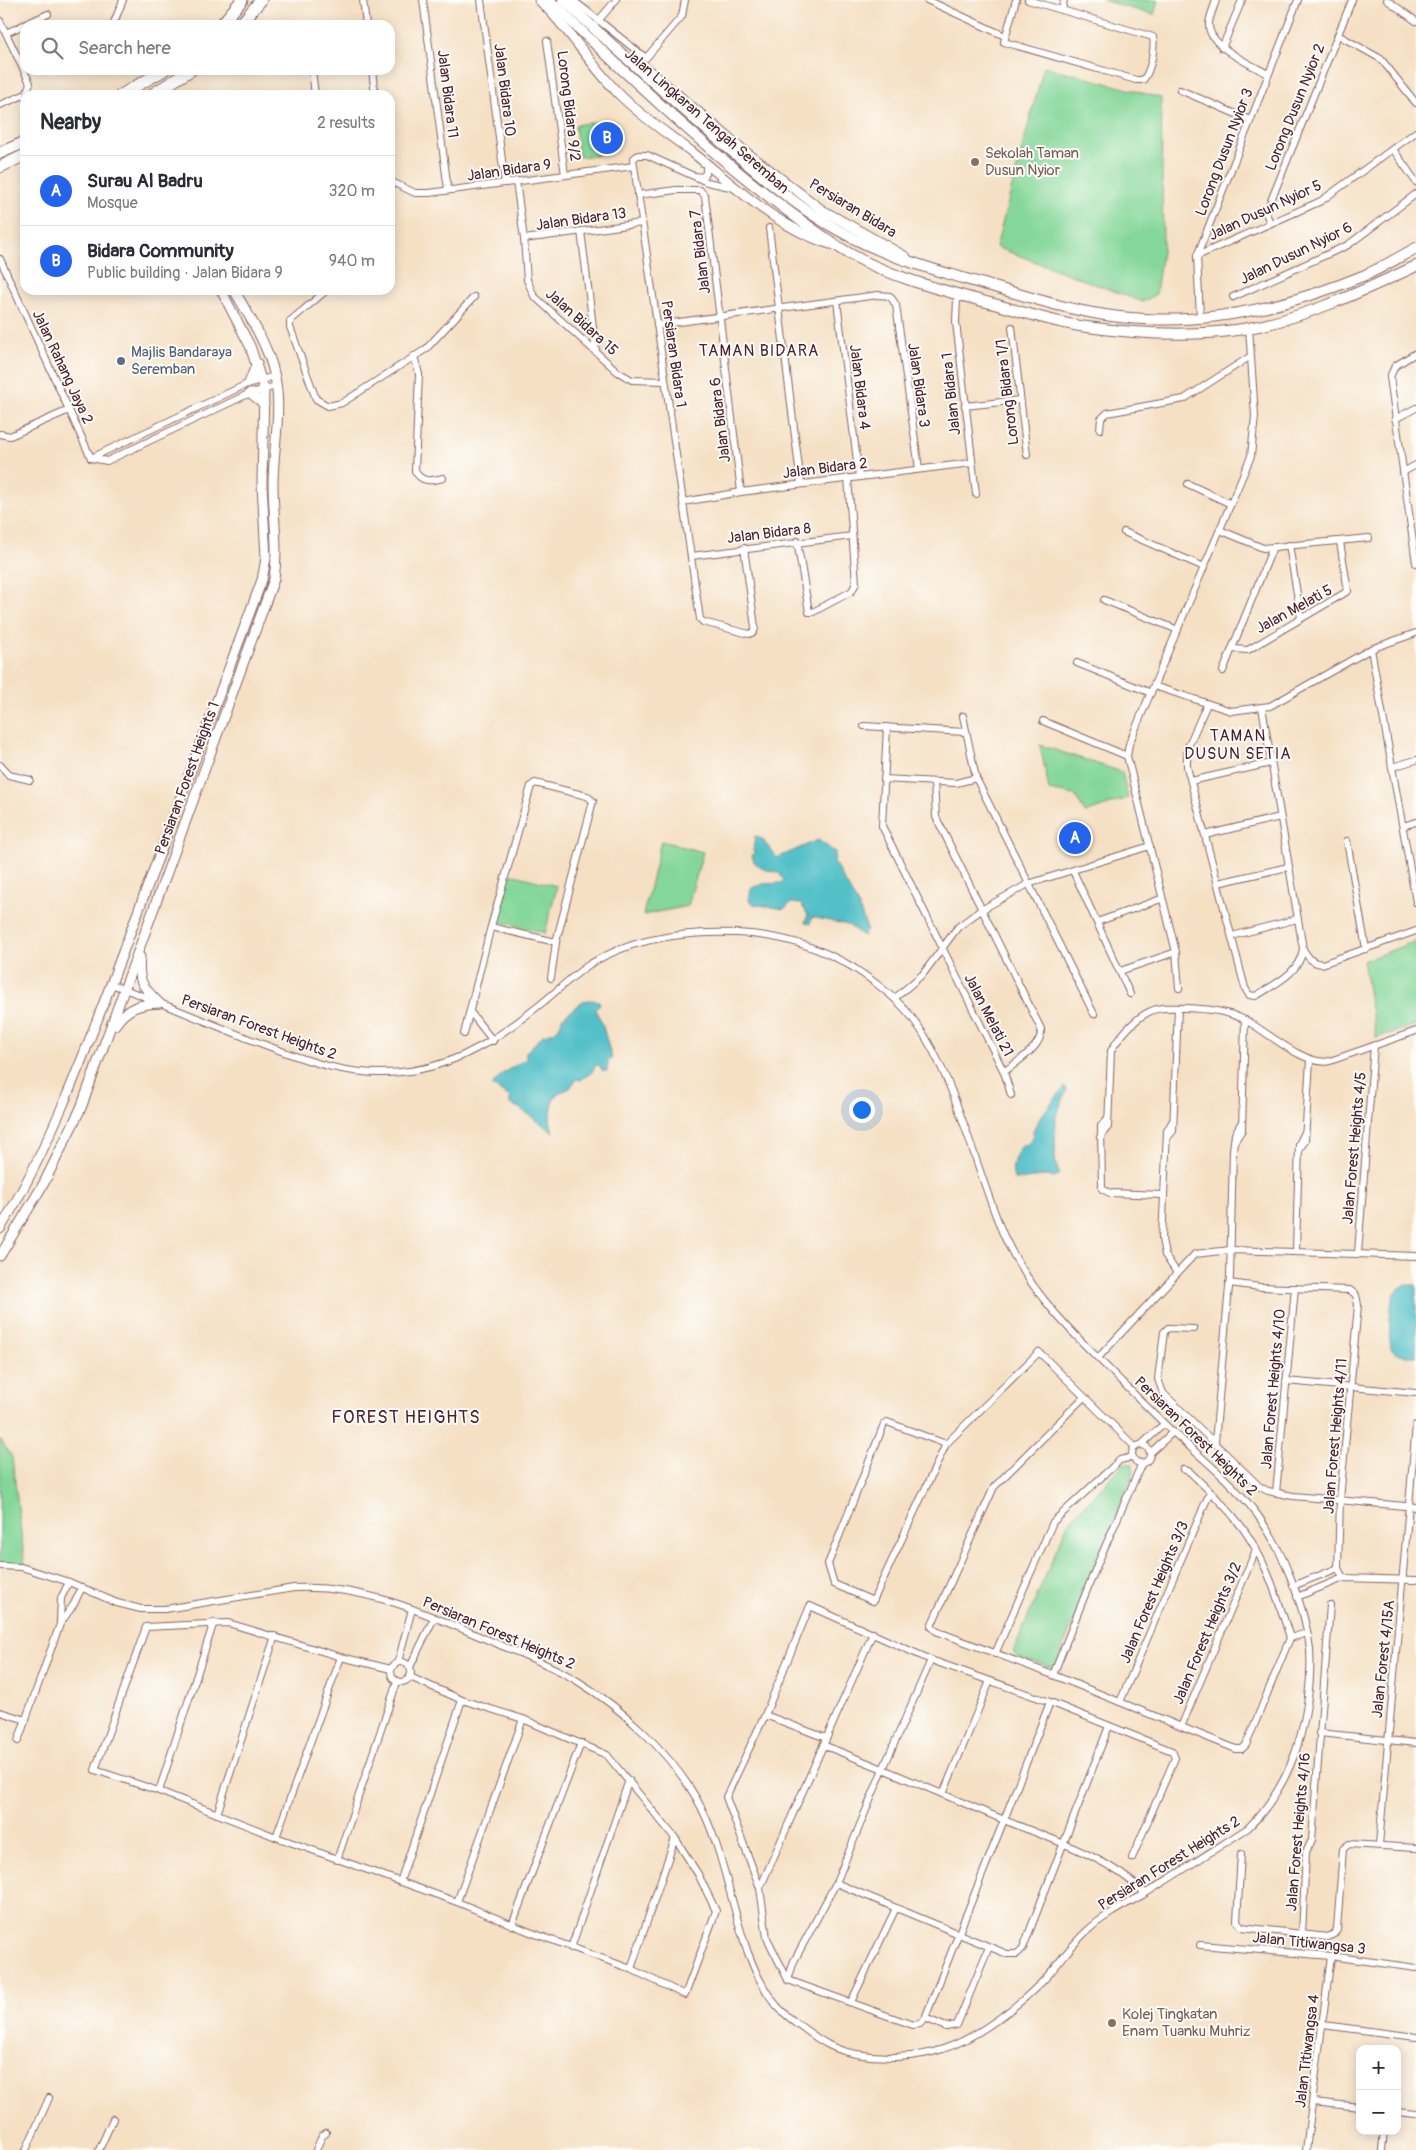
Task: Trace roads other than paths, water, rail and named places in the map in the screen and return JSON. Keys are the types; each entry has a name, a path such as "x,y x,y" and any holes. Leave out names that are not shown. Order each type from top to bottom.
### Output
{"highway":[{"path":"224,20 242,0"},
{"path":"244,20 261,0"},
{"path":"130,90 155,75"},
{"path":"163,90 184,75"},
{"path":"0,153 20,144"},
{"path":"0,167 20,157"}],"main road":[{"name":"Jalan Lingkaran Tengah Seremban","path":"549,0 688,129 783,207 835,245 886,270 965,296 1084,327 1166,334 1249,328 1308,312 1373,287 1416,266"},
{"name":"Jalan Lingkaran Tengah Seremban","path":"563,0 691,117 772,185 810,213 838,230 879,250 1052,304 1104,315 1146,320 1237,314 1296,300 1366,274 1416,248"}],"street":[{"path":"115,20 123,0"},
{"path":"363,0 365,20"},
{"name":"Jalan Bidara 11","path":"423,0 448,190"},
{"name":"Jalan Bidara 10","path":"481,0 505,183"},
{"path":"539,0 572,34 585,54 620,95 735,188 806,236 835,245"},
{"name":"Persiaran Bidara","path":"570,0 641,64 785,183 829,214 918,263"},
{"path":"574,0 646,58 682,16 685,0"},
{"path":"598,21 616,0"},
{"path":"1005,39 1016,0"},
{"path":"930,1 1005,39 1136,80 1143,80 1147,76 1154,44 1153,36 1028,0"},
{"path":"1062,10 1064,0"},
{"path":"1216,0 1209,26 1212,35 1222,48 1268,74"},
{"path":"1222,48 1242,0"},
{"name":"Lorong Dusun Nyior 3","path":"1200,317 1197,256 1298,0"},
{"name":"Lorong Dusun Nyior 2","path":"1270,223 1266,213 1352,0"},
{"path":"1387,0 1414,19 1416,8"},
{"path":"32,20 48,14"},
{"path":"0,22 20,64"},
{"path":"3,31 20,25"},
{"path":"1338,35 1381,59 1416,103"},
{"name":"Lorong Bidara 9/2","path":"548,41 565,175"},
{"path":"25,75 30,84 28,90"},
{"path":"313,75 315,90"},
{"path":"373,75 374,90"},
{"path":"1180,90 1250,120"},
{"path":"0,105 20,97"},
{"name":"Jalan Dusun Nyior 5","path":"1197,256 1321,201 1416,132"},
{"path":"1392,149 1416,182"},
{"path":"634,166 633,159 638,155 647,155 707,182 735,188"},
{"path":"694,176 702,177 706,173 706,164"},
{"name":"Jalan Bidara 9","path":"395,183 415,193 634,166"},
{"name":"Persiaran Bidara 1","path":"634,166 700,619 703,622 749,634 754,632 744,548"},
{"name":"Jalan Bidara 15","path":"516,182 524,239 526,280 530,289 563,323 618,372 632,380 665,381"},
{"name":"Jalan Bidara 7","path":"638,195 690,189 700,190 705,196 720,316"},
{"name":"Jalan Dusun Nyior 6","path":"1233,298 1348,245 1416,194"},
{"name":"Jalan Bidara 13","path":"524,239 642,223"},
{"path":"769,228 801,484"},
{"path":"581,232 596,351"},
{"name":"Jalan Rahang Jaya 2","path":"0,259 91,458"},
{"name":"Persiaran Forest Heights 1","path":"0,1229 24,1190 44,1150 111,984 262,580 266,558 262,483 264,389 257,363 223,295"},
{"name":"Persiaran Forest Heights 1","path":"0,1256 66,1142 109,1035 124,989 141,947 274,579 277,554 273,482 275,376 268,355 237,295"},
{"path":"321,295 290,321 316,399 328,406 342,404 432,343 474,297"},
{"name":"Jalan Bidara 3","path":"837,301 884,295 890,296 896,304 918,470"},
{"name":"Jalan Bidara 1","path":"965,296 957,299 956,309 971,463 976,494"},
{"path":"657,325 837,301"},
{"name":"Jalan Bidara 4","path":"837,301 859,477"},
{"name":"Jalan Bidara 6","path":"720,316 741,492"},
{"name":"Lorong Bidara 1/1","path":"1012,327 1027,455"},
{"path":"1179,988 1176,952 1161,899 1150,846 1127,756 1129,744 1251,456 1255,416 1249,328"},
{"path":"1416,353 1392,370 1390,377 1403,472 1413,521 1416,563"},
{"path":"414,356 419,374 415,471 422,479 428,481 443,478"},
{"path":"1100,429 1101,419 1107,413 1184,399 1251,356"},
{"path":"250,383 257,363"},
{"path":"91,458 250,383 275,376"},
{"path":"91,458 107,461 250,393 276,386"},
{"path":"250,393 264,404"},
{"path":"965,406 1020,400"},
{"path":"1395,419 1416,408"},
{"path":"0,434 10,436 69,410"},
{"name":"Jalan Bidara 2","path":"683,502 741,492 971,463"},
{"path":"1403,472 1416,465"},
{"path":"797,541 809,612 821,608 852,591 855,587 848,478"},
{"path":"1188,484 1231,504"},
{"path":"1220,530 1263,548 1369,538"},
{"path":"1124,532 1204,568"},
{"name":"Jalan Bidara 8","path":"691,556 797,541 852,536"},
{"name":"Jalan Melati 5","path":"1232,649 1248,650 1348,591 1340,542"},
{"path":"1289,545 1301,618"},
{"path":"1223,671 1273,547"},
{"path":"1104,600 1178,630"},
{"path":"1154,686 1231,712 1262,708 1270,706 1371,649 1416,633"},
{"path":"1371,649 1416,902"},
{"path":"1077,663 1152,693"},
{"path":"1207,704 1187,749 1187,767 1249,995 1256,996 1294,971 1301,961 1303,949 1262,708"},
{"path":"963,716 976,778 1094,1014"},
{"path":"1042,721 1127,756"},
{"path":"864,726 966,732"},
{"name":"Jalan Melati 21","path":"887,727 882,826 1004,1072 1011,1095"},
{"path":"1392,767 1416,760"},
{"path":"1191,781 1271,762"},
{"path":"0,765 8,775 30,780"},
{"path":"884,779 956,783 976,778"},
{"path":"934,782 936,817 1041,1030 1042,1035 1035,1045 1004,1072"},
{"path":"464,1034 471,1013 491,927 532,786 537,783 587,796 593,801 556,942 551,978"},
{"path":"1205,836 1280,817"},
{"path":"1403,826 1416,822"},
{"path":"1347,841 1366,949"},
{"path":"895,998 919,979 958,927 981,910 1028,884 1150,846"},
{"path":"1218,883 1288,867"},
{"path":"1073,871 1130,994"},
{"path":"1097,922 1161,899"},
{"path":"1232,936 1297,919"},
{"path":"491,927 556,942"},
{"path":"1303,949 1315,963 1322,964 1416,932"},
{"name":"Persiaran Forest Heights 2","path":"0,1566 21,1567 69,1582 117,1603 141,1609 165,1609 310,1587 367,1594 392,1600 549,1666 579,1682 620,1713 661,1752 694,1794 708,1822 721,1856 748,1952 760,1979 777,2006 828,2047 878,2058 920,2054 943,2049 964,2040 986,2027 1041,1983 1088,1930 1248,1828 1264,1812 1282,1787 1294,1759 1307,1703 1310,1667 1307,1633 1293,1586 1266,1528 1220,1474 1164,1424 1049,1308 1014,1258 994,1213 949,1087 935,1055 911,1016 895,998 869,978 818,949 771,937 748,934 695,933 642,942 595,962 478,1050 432,1067 387,1073 359,1073 333,1069 310,1062 111,984"},
{"path":"141,947 138,973 143,986 160,1003"},
{"path":"1120,971 1176,952"},
{"path":"109,1035 120,1018 130,1009 140,1004 160,1003"},
{"path":"1163,1194 1110,1194 1102,1189 1100,1137 1108,1127 1110,1052 1116,1042 1145,1014 1160,1008 1214,1010 1245,1020 1310,1060 1323,1062 1416,1031"},
{"path":"1177,1273 1165,1255 1162,1239 1167,1129 1172,1122 1178,1008"},
{"path":"471,1013 492,1041"},
{"path":"1215,1442 1229,1280 1234,1142 1242,1130 1245,1020"},
{"name":"Jalan Forest Heights 4/5","path":"1358,1253 1374,1045"},
{"path":"1296,1251 1300,1148 1306,1141 1310,1060"},
{"path":"1098,1358 1195,1254 1230,1250 1416,1256"},
{"path":"1229,1280 1295,1288"},
{"name":"Jalan Forest Heights 4/11","path":"1295,1288 1350,1290 1356,1296 1358,1305 1352,1387 1340,1500 1338,1568 1343,1578"},
{"name":"Jalan Forest Heights 4/10","path":"1276,1493 1295,1288"},
{"path":"1194,1329 1168,1328 1164,1332 1158,1379 1162,1393 1260,1487 1276,1493 1413,1507"},
{"path":"946,1444 909,1429 887,1422 884,1424 828,1564 834,1584 873,1601 946,1444 1039,1352 1084,1397 1138,1446 1146,1446 1150,1453"},
{"path":"1286,1381 1416,1393"},
{"path":"1084,1397 994,1486 930,1626 936,1631 1052,1675 1236,1749 1242,1748 1246,1745 1290,1638 1276,1589 1256,1550 1234,1517 1184,1469"},
{"path":"1133,1458 1138,1446 1164,1424"},
{"name":"Jalan Forest 4/15A","path":"1379,1845 1387,1740 1403,1580 1413,1507 1416,1425"},
{"path":"1052,1675 1097,1565 1142,1463 1147,1461 1150,1453 1173,1432"},
{"path":"995,1654 1053,1522 1120,1460 1133,1458 1142,1463"},
{"name":"Jalan Forest Heights 3/3","path":"1120,1702 1210,1492"},
{"name":"Jalan Forest Heights 3/2","path":"1181,1727 1256,1550"},
{"path":"1293,1586 1338,1568"},
{"path":"1296,1597 1343,1578 1416,1580"},
{"path":"18,1742 60,1624 62,1598 69,1582"},
{"path":"60,1624 74,1604 82,1587"},
{"name":"Jalan Forest Heights 4/16","path":"1302,1934 1306,1852 1312,1840 1330,1605"},
{"path":"1050,1702 959,1934 925,2018 920,2024 913,2025 788,1980 767,1938 760,1888 726,1797 766,1715 810,1606 931,1660 1050,1702 1175,1754 1132,1858"},
{"path":"391,1669 398,1662 412,1609"},
{"path":"391,1669 392,1678 397,1682 406,1681 410,1677 410,1667 434,1618"},
{"path":"391,1669 341,1657 228,1623 214,1622 146,1627 95,1770 159,1791 337,1860 457,1902 571,1948 631,1969 685,1994 716,1911 698,1874 675,1838 608,1755 523,1719 462,1700 410,1677"},
{"path":"159,1791 214,1622"},
{"path":"760,1888 873,1633"},
{"path":"1290,1638 1307,1633"},
{"path":"217,1814 275,1636"},
{"path":"276,1837 341,1657"},
{"path":"788,1980 794,1961 836,1883 931,1660"},
{"path":"398,1662 405,1662 410,1667"},
{"path":"943,1794 990,1681"},
{"path":"337,1860 397,1682"},
{"path":"400,1882 462,1700"},
{"path":"0,1712 26,1720"},
{"path":"766,1715 826,1738"},
{"path":"457,1902 523,1719"},
{"path":"836,1883 1007,1954 1017,1954 1023,1948 1109,1726"},
{"path":"1320,1733 1416,1742"},
{"path":"512,1925 581,1743"},
{"path":"823,1745 1064,1844 1122,1872 1145,1893"},
{"path":"571,1948 629,1780"},
{"path":"631,1969 675,1838"},
{"path":"1241,1854 1237,1921 1242,1927 1328,1937 1334,1934 1337,1929 1343,1848 1349,1844 1416,1848"},
{"path":"851,2002 896,1908"},
{"name":"Jalan Titiwangsa 3","path":"1200,1945 1332,1956 1416,1968"},
{"path":"925,2018 946,2027 957,2025 990,1947"},
{"name":"Jalan Titiwangsa 4","path":"1306,2150 1332,1956"},
{"path":"1323,2025 1416,2037"},
{"path":"26,2150 49,2098"},
{"path":"1313,2102 1356,2107"},
{"path":"1401,2112 1416,2114"},
{"path":"100,2150 113,2119"},
{"path":"316,2150 322,2136 326,2133"},
{"path":"1382,2150 1384,2135"}],"water":[{"path":"755,836 762,839 777,858 818,840 835,852 834,862 859,907 867,929 863,936 848,925 812,917 810,924 805,922 808,915 801,904 791,903 784,909 754,904 749,901 751,888 763,884 781,883 784,880 779,873 758,866 753,860 752,855 756,853 753,851"},
{"path":"583,1001 599,1001 600,1004 595,1009 602,1023 612,1059 608,1061 607,1071 603,1071 599,1065 596,1065 592,1072 581,1080 576,1079 570,1088 559,1093 553,1100 550,1120 553,1132 519,1108 510,1104 510,1097 492,1086 503,1073 526,1059 526,1052 543,1035 555,1032 561,1024 562,1018"},
{"path":"1065,1087 1067,1089 1056,1116 1055,1159 1059,1174 1055,1178 1038,1176 1020,1180 1014,1179 1013,1165 1018,1152 1023,1144 1026,1145 1033,1138 1035,1127 1039,1120"},
{"path":"1407,1284 1416,1285 1416,1356 1404,1356 1395,1353 1390,1341 1390,1316 1393,1297 1399,1289"}],"place":[{"name":"Bidara Community","path":"607,138"},
{"name":"Sekolah Taman Dusun Nyior","path":"975,162"},
{"name":"Majlis Bandaraya Seremban","path":"121,361"},
{"name":"Surau Al Badru","path":"1075,838"},
{"name":"Kolej Tingkatan Enam Tuanku Muhriz","path":"1112,2023"}],"district":[{"name":"TAMAN BIDARA","path":"759,350"},
{"name":"TAMAN DUSUN SETIA","path":"1238,744"},
{"name":"FOREST HEIGHTS","path":"406,1417"}]}
